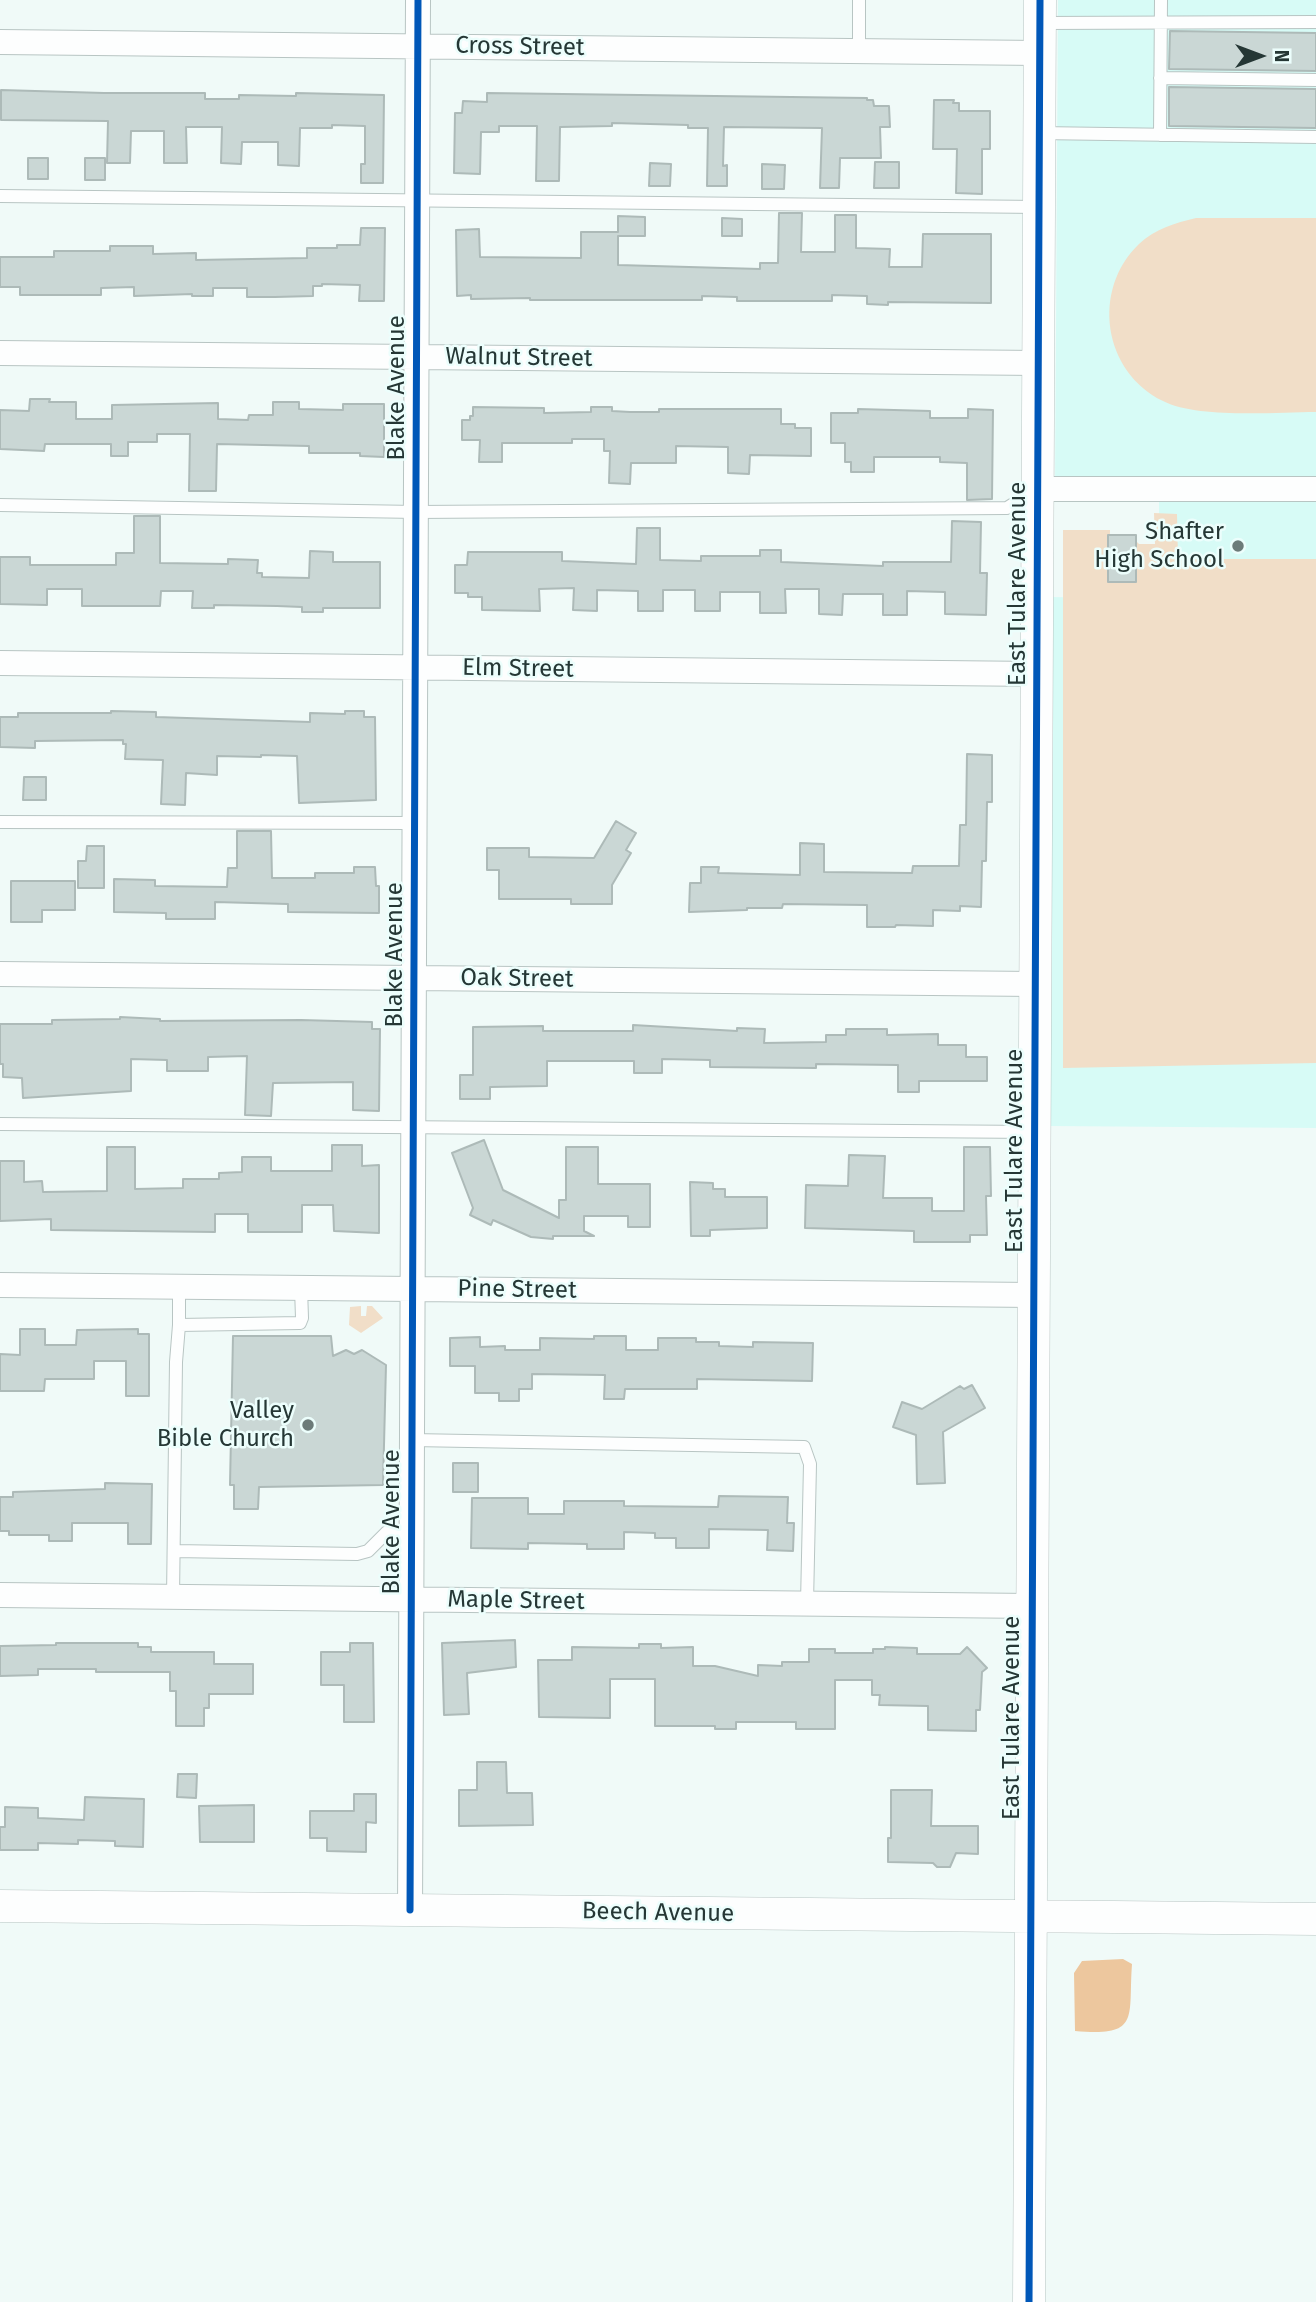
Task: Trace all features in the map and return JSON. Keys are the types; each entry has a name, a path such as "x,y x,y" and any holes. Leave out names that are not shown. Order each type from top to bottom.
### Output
{"street":[{"name":"Blake Avenue","path":"410,1910 418,0"},
{"name":"Cross Street","path":"0,42 859,51 1039,25"},
{"name":"East Tulare Avenue","path":"1030,2302 1039,25"},
{"name":"Walnut Street","path":"0,353 1038,363"},
{"path":"1038,489 1316,489"},
{"name":"Elm Street","path":"0,663 1036,674"},
{"name":"Oak Street","path":"0,974 1035,984"},
{"name":"Pine Street","path":"0,1285 1034,1295"},
{"name":"Maple Street","path":"0,1595 1032,1606"},
{"name":"Beech Avenue","path":"0,1906 1316,1919"}],"lane":[{"path":"859,0 859,51"},
{"path":"1160,135 1161,0"},
{"path":"1039,25 1316,22"},
{"path":"1160,78 1316,80"},
{"path":"1039,133 1316,137"},
{"path":"0,195 1039,207"},
{"path":"0,505 416,512 1007,508 1038,489"},
{"path":"0,822 414,823"},
{"path":"0,1124 1034,1132"},
{"path":"173,1597 179,1287"},
{"path":"179,1325 300,1323 301,1288"},
{"path":"412,1440 804,1447 810,1464 807,1604"},
{"path":"174,1551 357,1554 368,1551 387,1532 411,1531"}],"shaded area":[{"name":"Shafter High School","path":"1058,0 1316,0 1316,1128 1048,1126 1051,597 1159,599 1159,495 1055,494"},
{"path":"1196,218 1316,218 1316,412 1237,413 1178,407 1143,388 1127,371 1116,351 1111,329 1110,306 1114,284 1124,263 1145,239 1166,227"},
{"path":"1154,513 1177,514 1178,559 1316,559 1316,1063 1063,1068 1063,530 1110,530 1109,580 1135,540 1139,544 1155,544"},
{"path":"361,1306 361,1316 366,1316 367,1306 372,1306 383,1318 361,1333 349,1325 350,1307"},
{"path":"1123,1959 1132,1964 1130,2011 1127,2020 1121,2027 1111,2031 1075,2031 1074,1973 1082,1961"}],"building":[{"path":"1170,31 1316,33 1316,71 1169,69"},
{"path":"1169,87 1316,89 1316,128 1169,126"},
{"path":"1,90 205,93 205,99 239,99 239,95 296,96 296,93 384,95 383,183 361,183 361,164 365,164 365,126 300,128 299,166 278,165 278,142 242,142 241,164 221,163 222,127 186,127 187,163 164,163 164,131 131,131 130,163 107,163 108,121 1,120"},
{"path":"487,93 867,98 873,100 874,106 889,106 890,127 880,127 881,158 840,158 839,188 820,188 822,128 724,127 723,166 727,165 727,186 707,186 708,128 688,128 688,125 612,123 612,126 560,127 559,181 536,181 537,126 499,126 499,132 481,132 480,174 454,173 455,113 462,113 463,101 487,102"},
{"path":"934,100 954,100 953,103 959,103 959,111 990,111 990,149 982,149 982,194 956,193 957,149 933,149"},
{"path":"28,158 48,158 48,179 28,179"},
{"path":"85,158 105,158 105,180 85,180"},
{"path":"875,162 899,162 899,188 874,188"},
{"path":"650,163 671,164 670,186 649,186"},
{"path":"762,164 785,165 784,189 762,189"},
{"path":"779,213 802,213 801,252 835,252 835,215 856,215 856,248 890,249 889,267 922,267 923,234 991,234 991,303 867,304 867,296 832,295 832,301 737,301 737,297 702,296 702,300 530,300 471,299 471,295 457,296 456,230 479,229 480,257 581,258 581,232 618,232 618,216 645,217 645,236 618,236 618,265 760,269 760,263 778,263"},
{"path":"722,218 742,219 742,236 722,236"},
{"path":"361,228 385,228 384,301 359,301 360,285 322,284 313,286 313,296 275,297 247,297 247,288 213,288 213,296 134,296 134,287 101,288 101,295 20,295 20,287 0,287 0,257 54,257 54,251 110,251 110,246 153,246 153,254 196,253 196,260 307,258 307,248 360,245"},
{"path":"30,399 76,402 76,419 112,419 112,405 218,403 218,419 248,420 249,415 273,415 273,402 299,402 299,409 343,410 343,404 384,404 384,457 360,456 360,453 309,453 309,446 217,444 216,491 189,491 190,434 157,434 157,442 128,442 128,456 111,456 111,444 45,444 44,451 0,449 0,410 29,411"},
{"path":"473,407 544,408 544,413 591,412 591,407 612,407 612,411 630,412 659,412 659,409 781,409 781,424 795,424 795,428 811,428 811,456 750,455 749,474 728,473 728,447 676,446 676,463 631,463 630,484 609,483 610,451 604,451 604,439 572,439 572,443 502,443 502,462 479,462 480,440 462,440 462,420 470,420"},
{"path":"858,409 930,411 930,418 968,418 968,409 993,410 992,499 967,500 967,463 940,462 940,457 874,457 874,472 851,472 851,462 845,462 845,443 831,443 831,413 858,413"},
{"path":"134,516 160,516 160,563 228,564 228,559 258,560 257,573 262,573 262,577 309,578 310,551 333,552 333,562 380,562 380,608 323,608 323,612 302,612 302,607 277,606 214,605 214,608 192,608 193,591 161,591 160,606 82,606 82,589 47,589 47,605 0,604 0,557 30,557 30,565 116,565 116,553 134,553"},
{"path":"952,521 981,522 980,573 987,573 986,615 945,614 945,592 907,591 907,615 883,615 883,594 843,594 842,615 819,614 819,589 785,589 786,613 760,613 760,592 720,592 720,611 695,611 695,590 663,590 663,611 638,611 638,591 597,590 597,611 573,610 574,588 539,589 540,611 482,610 482,597 455,593 455,565 467,565 468,552 562,552 562,561 636,564 637,528 660,528 660,560 701,561 701,556 760,556 760,550 781,550 781,562 883,566 883,562 951,562"},
{"path":"1108,535 1136,535 1136,582 1108,582"},
{"path":"345,711 364,711 364,717 375,717 376,800 299,803 297,756 261,755 217,756 217,775 186,773 185,805 161,804 163,760 125,759 126,744 123,744 123,740 35,741 35,748 0,747 0,717 18,717 18,713 156,712 156,717 310,722 310,713 345,714"},
{"path":"967,754 992,755 992,802 987,802 986,861 982,861 981,907 960,906 960,911 933,910 933,926 895,927 867,927 867,905 783,904 782,908 689,912 690,883 701,883 701,867 719,867 718,873 800,875 800,843 824,844 824,872 912,873 913,866 959,866 960,825 966,825"},
{"path":"24,777 46,777 46,800 23,800"},
{"path":"616,821 636,833 626,850 631,853 612,885 612,904 571,904 571,899 499,899 499,870 487,870 487,848 529,848 529,857 594,858"},
{"path":"237,831 271,831 272,878 315,878 315,873 354,873 354,867 375,867 376,886 379,886 379,913 288,912 288,904 215,902 215,919 166,919 166,913 114,912 114,879 155,880 155,886 227,887 228,868 237,868"},
{"path":"87,846 104,846 104,888 78,888 78,861 86,861"},
{"path":"11,881 75,881 75,910 42,910 42,922 11,922"},
{"path":"120,1017 160,1021 372,1022 372,1029 380,1029 379,1111 353,1110 353,1082 273,1083 271,1116 245,1115 247,1056 208,1057 208,1071 167,1071 167,1060 131,1059 131,1091 23,1098 22,1078 3,1077 3,1064 0,1064 0,1024 52,1024 52,1020"},
{"path":"633,1025 737,1031 737,1028 765,1029 764,1043 826,1042 826,1035 846,1035 846,1029 887,1029 887,1035 938,1034 938,1045 966,1045 966,1057 987,1057 987,1081 919,1081 919,1092 898,1092 898,1065 816,1064 816,1068 710,1067 710,1060 662,1059 662,1073 634,1073 634,1061 547,1061 547,1086 490,1087 490,1099 460,1099 460,1075 473,1075 473,1027 543,1026 543,1031 633,1031"},
{"path":"484,1140 503,1190 559,1218 559,1200 566,1200 566,1147 598,1147 598,1184 650,1184 650,1227 628,1227 628,1216 584,1216 584,1231 594,1236 553,1236 553,1239 531,1237 493,1220 491,1225 470,1215 473,1208 452,1153"},
{"path":"332,1145 362,1145 362,1166 379,1165 379,1233 334,1231 333,1205 302,1205 302,1232 248,1232 248,1214 215,1214 215,1232 51,1230 51,1219 0,1221 0,1161 24,1161 24,1182 42,1181 43,1192 107,1191 107,1147 135,1147 135,1189 183,1188 183,1179 219,1179 219,1173 242,1172 242,1157 271,1157 271,1171 332,1171"},
{"path":"964,1147 990,1147 991,1196 986,1196 987,1235 970,1235 970,1242 914,1242 914,1231 805,1228 806,1185 848,1186 849,1155 885,1156 883,1198 932,1198 932,1211 964,1211"},
{"path":"690,1182 713,1183 713,1189 725,1189 725,1197 767,1197 767,1228 710,1230 710,1236 691,1236"},
{"path":"20,1329 45,1329 45,1345 76,1345 77,1330 138,1329 138,1334 149,1334 149,1396 126,1396 126,1361 94,1361 94,1379 45,1379 44,1391 0,1391 0,1354 20,1355"},
{"name":"Valley Bible Church","path":"233,1336 331,1336 333,1356 346,1350 354,1354 362,1350 386,1365 383,1485 259,1487 258,1509 234,1509 234,1485 230,1485"},
{"path":"594,1336 626,1336 626,1350 658,1350 658,1338 696,1338 696,1342 719,1342 719,1346 753,1347 753,1342 813,1343 812,1381 697,1379 697,1389 625,1389 624,1399 604,1399 605,1375 532,1374 532,1389 519,1389 519,1401 499,1401 499,1393 475,1393 475,1366 450,1366 450,1338 480,1337 480,1347 505,1346 505,1350 540,1350 540,1338 594,1339"},
{"path":"972,1385 985,1408 943,1432 945,1483 917,1484 916,1435 893,1427 902,1402 922,1409 960,1386 964,1389"},
{"path":"453,1463 478,1463 478,1492 453,1492"},
{"path":"105,1483 152,1484 151,1544 128,1544 128,1523 72,1523 72,1541 49,1541 49,1535 9,1535 9,1531 0,1531 0,1497 13,1497 13,1492 105,1489"},
{"path":"719,1496 788,1497 787,1523 794,1523 793,1551 767,1550 768,1530 709,1529 709,1548 676,1548 676,1538 655,1538 655,1533 624,1532 624,1549 587,1549 587,1544 528,1543 528,1549 471,1548 472,1498 528,1498 528,1514 564,1514 564,1501 624,1501 624,1506 718,1507"},
{"path":"515,1640 516,1667 467,1673 469,1714 444,1715 442,1643"},
{"path":"138,1643 138,1647 151,1647 151,1652 214,1652 214,1664 253,1664 253,1694 209,1694 209,1708 204,1708 204,1726 176,1726 176,1691 170,1691 170,1672 38,1669 38,1675 0,1676 0,1646"},
{"path":"350,1643 373,1643 374,1722 344,1722 344,1685 321,1685 321,1652 350,1652"},
{"path":"639,1644 661,1644 661,1648 693,1647 693,1666 715,1666 758,1676 758,1665 782,1666 782,1662 809,1662 809,1649 835,1649 835,1653 873,1653 873,1649 885,1647 917,1648 917,1654 960,1654 967,1647 987,1668 982,1672 980,1710 976,1710 976,1731 928,1730 928,1706 879,1705 880,1695 872,1695 872,1680 835,1680 835,1729 796,1729 796,1722 736,1722 736,1729 715,1729 715,1726 655,1726 655,1679 610,1679 610,1718 539,1717 538,1660 572,1660 572,1647 639,1648"},
{"path":"477,1762 506,1762 507,1793 532,1793 533,1825 459,1826 459,1790 477,1790"},
{"path":"178,1774 197,1774 196,1798 177,1797"},
{"path":"891,1790 932,1790 931,1826 978,1826 978,1854 956,1853 950,1867 937,1867 933,1863 888,1862"},
{"path":"354,1794 376,1794 376,1823 366,1822 366,1852 327,1851 327,1838 310,1838 310,1811 354,1811"},
{"path":"85,1797 144,1799 143,1847 115,1846 115,1841 78,1840 78,1844 38,1843 38,1850 0,1850 0,1827 5,1827 5,1807 38,1808 38,1818 84,1820"},
{"path":"254,1805 254,1842 200,1842 199,1806"}],"cycle path":[{"path":"410,1910 418,0"},
{"path":"1029,2302 1040,0"}],"place":[{"name":"Shafter High School","path":"1238,546"},
{"name":"Valley Bible Church","path":"308,1425"}]}
